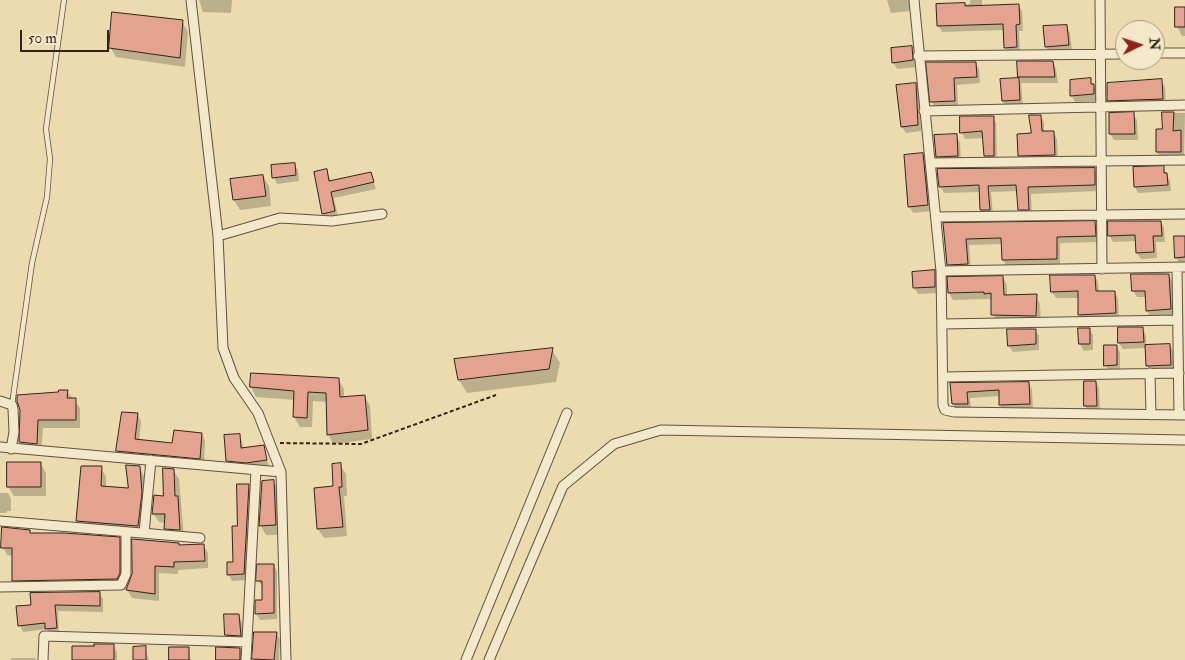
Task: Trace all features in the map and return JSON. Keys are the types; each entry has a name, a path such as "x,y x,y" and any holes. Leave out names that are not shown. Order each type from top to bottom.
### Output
{"street":[{"path":"191,0 218,236 224,348 234,378 258,413 282,472 286,660"},
{"path":"914,0 918,56 942,271 943,405 948,412 1182,415 1178,320 1181,267 942,271"},
{"path":"1100,0 1102,269"},
{"path":"1165,53 1185,53"},
{"path":"918,56 1115,54"},
{"path":"924,111 1185,105"},
{"path":"930,163 1185,160"},
{"path":"218,236 280,218 326,221 382,214"},
{"path":"936,218 1185,214"},
{"path":"942,324 1178,320"},
{"path":"1150,373 1151,415"},
{"path":"943,377 1179,373"},
{"path":"0,401 12,405 14,422 11,449"},
{"path":"466,660 567,414"},
{"path":"489,660 563,486 614,444 661,430 1185,440"},
{"path":"0,447 282,472"},
{"path":"144,533 151,460"},
{"path":"246,660 256,470"},
{"path":"0,521 200,538"},
{"path":"0,587 121,585 126,574 126,532"},
{"path":"43,660 44,636 247,642"}],"lane":[{"path":"12,405 32,263 47,197 50,159 46,129 64,0"}],"path":[{"path":"270,443 360,444 496,395"}],"building":[{"path":"965,3 965,6 1019,4 1020,24 1016,25 1017,47 1004,48 1003,24 937,26 936,4"},
{"path":"1175,7 1185,7 1185,27 1175,27"},
{"path":"112,12 183,20 180,58 109,48"},
{"path":"1067,25 1069,45 1045,47 1043,26"},
{"path":"912,46 913,60 892,63 891,48"},
{"path":"1017,61 1053,61 1055,77 1018,77"},
{"path":"926,62 976,62 977,77 954,78 955,101 930,102"},
{"path":"1019,78 1020,100 1002,101 1000,79"},
{"path":"1091,78 1091,84 1094,84 1094,94 1070,96 1070,80"},
{"path":"1162,79 1163,99 1107,101 1107,83"},
{"path":"916,83 918,125 901,127 896,85"},
{"path":"1134,112 1135,134 1109,134 1109,113"},
{"path":"1162,112 1174,112 1173,131 1181,130 1181,152 1156,152 1156,129 1162,129"},
{"path":"1029,115 1041,115 1042,131 1054,131 1055,155 1018,156 1017,134 1031,133"},
{"path":"960,116 994,116 994,156 984,156 982,131 960,133"},
{"path":"957,134 958,156 936,157 934,135"},
{"path":"923,153 928,205 908,207 904,155"},
{"path":"295,163 296,175 272,178 271,165"},
{"path":"1164,166 1168,185 1134,187 1133,167"},
{"path":"1095,168 1095,185 1028,187 1029,210 1018,210 1016,185 988,186 990,210 980,210 979,185 939,187 937,169"},
{"path":"327,169 329,181 371,172 374,182 331,192 335,211 322,214 314,172"},
{"path":"263,175 266,196 233,200 230,179"},
{"path":"1095,221 1096,236 1057,237 1057,259 1002,260 1001,238 966,239 968,264 947,265 943,223"},
{"path":"1108,221 1161,221 1162,236 1153,236 1154,252 1136,253 1135,235 1108,236"},
{"path":"1174,236 1185,236 1185,257 1175,258"},
{"path":"935,270 935,287 913,288 912,272"},
{"path":"1131,274 1169,274 1171,309 1146,311 1145,291 1132,291"},
{"path":"1050,275 1095,275 1096,291 1115,291 1116,313 1078,315 1078,291 1051,292"},
{"path":"1003,276 1004,295 1037,294 1036,316 991,315 991,293 948,293 947,277"},
{"path":"1118,327 1143,327 1144,342 1118,343"},
{"path":"1078,328 1090,328 1090,344 1079,344"},
{"path":"1007,329 1036,329 1036,344 1008,346"},
{"path":"1170,344 1171,365 1146,366 1145,345"},
{"path":"1104,345 1117,345 1117,365 1104,366"},
{"path":"553,348 549,369 458,380 454,359"},
{"path":"251,373 339,378 340,397 365,395 368,430 327,435 326,393 308,392 307,418 293,417 294,391 250,387"},
{"path":"1084,381 1096,381 1097,406 1084,406"},
{"path":"1029,382 1030,404 999,405 999,390 967,392 968,404 952,404 950,383"},
{"path":"59,390 68,390 67,398 76,398 76,420 38,420 37,444 19,442 20,410 17,395 58,392"},
{"path":"122,412 138,413 135,439 172,443 174,430 202,433 200,459 116,451"},
{"path":"240,434 241,448 264,445 267,460 246,463 226,461 224,435"},
{"path":"7,462 41,462 41,487 7,487"},
{"path":"341,463 342,487 339,487 343,527 317,529 314,488 333,486 332,464"},
{"path":"126,465 140,466 142,493 138,526 76,521 81,466 102,466 101,486 128,488"},
{"path":"163,468 174,469 175,496 178,496 180,530 164,529 165,514 152,514 154,495 163,496"},
{"path":"274,480 276,525 259,526 262,481"},
{"path":"237,484 249,484 244,574 227,575 227,562 233,562 232,526 237,526"},
{"path":"2,527 30,530 30,533 64,533 120,537 120,573 117,579 12,581 12,548 1,548"},
{"path":"132,539 179,543 179,545 204,544 205,561 174,562 174,567 155,566 155,594 126,590 132,574"},
{"path":"257,564 274,564 274,613 255,614 255,600 262,600 262,581 256,581"},
{"path":"100,592 100,606 55,605 57,628 45,629 45,623 18,626 16,606 31,605 30,593"},
{"path":"224,614 239,614 241,636 225,635"},
{"path":"254,632 277,632 274,660 252,659"},
{"path":"94,644 114,644 114,660 72,660 72,646 94,646"},
{"path":"146,646 146,660 133,660 133,647"},
{"path":"169,647 189,647 189,660 169,660"},
{"path":"216,647 240,648 240,660 216,660"}]}
